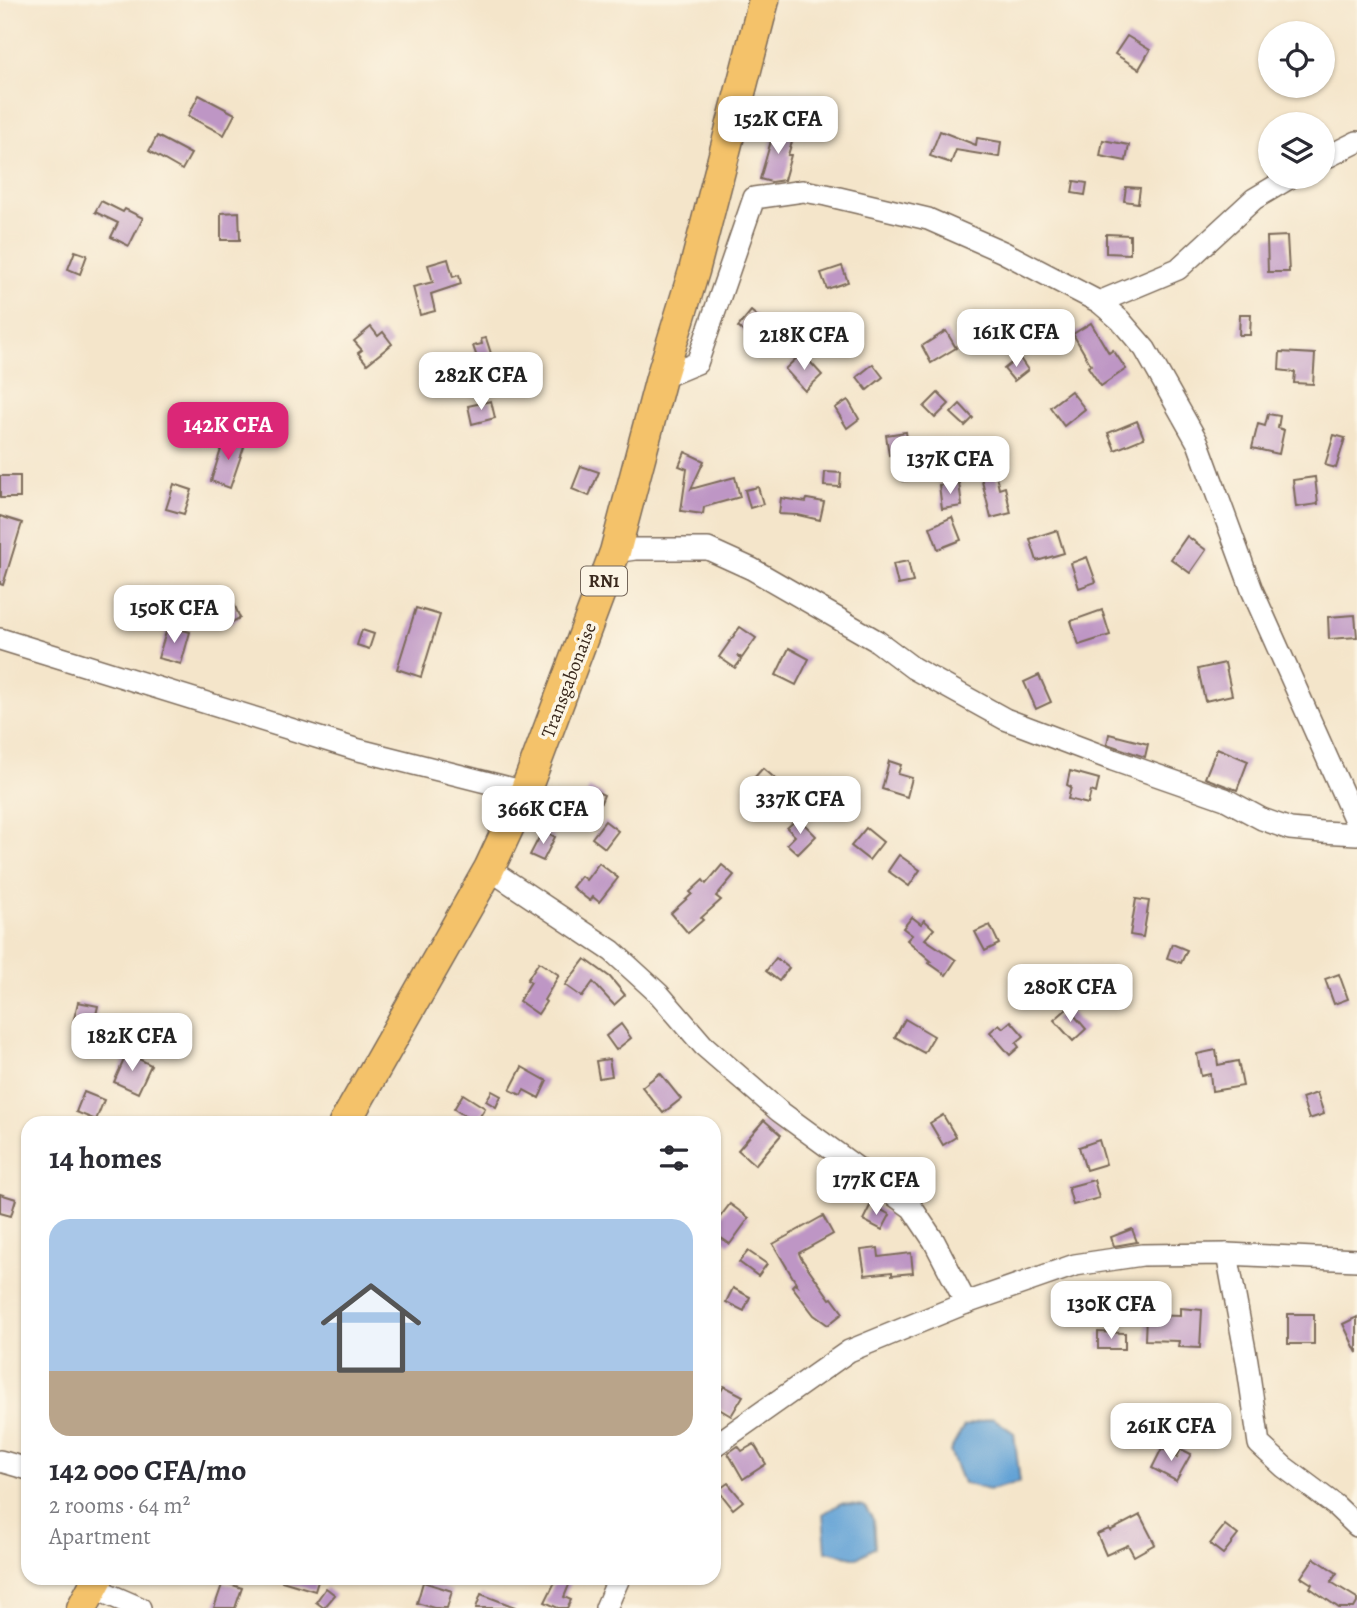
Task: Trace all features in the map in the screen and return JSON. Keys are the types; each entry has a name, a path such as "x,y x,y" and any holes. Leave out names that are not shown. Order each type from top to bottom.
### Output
{"highway":[{"name":"Transgabonaise","path":"349,1116 489,869 525,792 615,552 661,378 694,271 764,0"}],"street":[{"path":"1335,153 1357,142"},
{"path":"1099,302 1178,269 1254,199 1271,189"},
{"path":"661,378 697,363 754,198 803,191 928,219 1003,251 1099,302 1120,320 1144,349 1198,443 1252,590 1357,825"},
{"path":"615,552 635,548 708,549 751,569 877,640 913,668 1005,719 1113,761 1225,799 1262,819 1290,829 1357,834"},
{"path":"0,639 355,749 525,792"},
{"path":"489,869 612,951 659,994 703,1045 779,1111 912,1208 933,1241 965,1303"},
{"path":"1227,1254 1259,1444 1284,1468 1335,1505 1357,1527"},
{"path":"721,1437 849,1351 965,1303 1074,1265 1142,1255 1227,1254 1357,1260"},
{"path":"0,1461 21,1467"},
{"path":"606,1608 616,1585"},
{"path":"91,1592 140,1608"}],"water":[{"path":"993,1418 1014,1433 1020,1482 989,1490 963,1483 950,1451 964,1426"},
{"path":"841,1503 864,1506 873,1519 875,1547 857,1558 826,1551 823,1514"}],"building":[{"path":"1127,36 1150,50 1139,69 1115,54"},
{"path":"199,95 235,114 224,135 188,116"},
{"path":"775,127 795,132 784,180 771,182 760,179"},
{"path":"940,131 976,145 977,138 1001,142 999,157 956,150 951,163 930,156"},
{"path":"157,136 191,154 182,170 149,151"},
{"path":"1103,140 1129,145 1126,161 1100,156"},
{"path":"1074,181 1087,183 1085,195 1072,193"},
{"path":"1126,187 1140,188 1138,203 1124,201"},
{"path":"101,201 143,218 129,246 111,237 118,223 95,212"},
{"path":"239,212 240,240 221,240 221,213"},
{"path":"1106,234 1130,235 1130,254 1106,253"},
{"path":"1287,236 1289,272 1268,272 1267,237"},
{"path":"75,251 87,255 80,274 68,269"},
{"path":"448,259 453,277 459,275 461,284 431,294 435,311 420,315 413,287 433,282 428,265"},
{"path":"842,266 848,282 827,289 821,273"},
{"path":"751,311 771,328 757,343 738,327"},
{"path":"1240,314 1251,314 1250,335 1239,335"},
{"path":"1091,323 1109,353 1113,350 1126,369 1101,386 1088,367 1091,365 1073,334"},
{"path":"371,327 378,336 383,332 392,344 367,364 358,353 362,350 354,341"},
{"path":"946,331 956,348 931,363 922,346"},
{"path":"486,338 494,363 505,362 507,379 486,381 483,358 478,360 473,346 482,344 481,339"},
{"path":"1280,352 1315,354 1313,384 1294,383 1295,372 1279,370"},
{"path":"802,353 822,375 805,391 785,369"},
{"path":"1019,357 1028,370 1014,381 1004,369"},
{"path":"873,364 883,377 867,390 857,377"},
{"path":"1071,391 1085,409 1064,426 1050,407"},
{"path":"938,393 949,404 935,418 924,407"},
{"path":"848,400 859,419 847,428 835,408"},
{"path":"491,401 495,418 472,424 468,406"},
{"path":"960,404 973,418 965,426 951,413"},
{"path":"1268,414 1280,416 1278,428 1284,430 1279,454 1252,448 1258,424 1265,426"},
{"path":"1137,421 1144,438 1115,450 1108,433"},
{"path":"906,432 909,452 889,455 886,435"},
{"path":"1334,435 1345,438 1336,468 1325,465"},
{"path":"225,437 245,444 230,488 211,481"},
{"path":"990,448 999,489 1005,487 1011,513 991,518 981,477 974,478 968,454"},
{"path":"685,452 704,461 691,489 735,477 740,497 704,507 703,514 681,511 687,469 679,466"},
{"path":"925,456 929,477 903,481 900,461"},
{"path":"581,466 599,472 589,496 572,489"},
{"path":"825,472 841,473 840,487 824,486"},
{"path":"0,476 20,476 20,498 0,498"},
{"path":"1315,477 1318,504 1296,507 1293,480"},
{"path":"959,483 962,506 942,509 939,485"},
{"path":"174,484 192,490 184,514 166,509"},
{"path":"758,487 763,504 750,508 745,490"},
{"path":"781,498 824,502 820,520 779,514"},
{"path":"0,516 22,523 3,585 0,584"},
{"path":"952,517 961,540 938,549 930,527"},
{"path":"1057,530 1064,553 1037,561 1030,539"},
{"path":"1187,536 1206,550 1190,573 1171,559"},
{"path":"1087,557 1096,582 1079,588 1071,563"},
{"path":"908,561 913,582 898,585 893,564"},
{"path":"234,604 240,618 230,623 223,609"},
{"path":"416,608 440,615 421,677 397,669"},
{"path":"1102,610 1110,635 1079,645 1071,621"},
{"path":"1355,615 1357,637 1329,639 1328,617"},
{"path":"168,626 190,632 181,664 158,658"},
{"path":"740,627 756,638 742,658 737,655 741,660 735,668 719,657"},
{"path":"362,630 374,634 369,649 357,645"},
{"path":"789,648 809,659 796,685 776,675"},
{"path":"1225,663 1232,695 1205,701 1198,669"},
{"path":"1039,675 1051,702 1036,709 1024,682"},
{"path":"1109,734 1148,744 1145,757 1107,744"},
{"path":"1217,748 1248,761 1237,790 1205,778"},
{"path":"889,761 901,765 898,774 912,778 907,797 882,789"},
{"path":"763,768 778,781 760,802 745,788"},
{"path":"1070,771 1099,779 1096,793 1091,791 1088,804 1068,799 1071,787 1067,785"},
{"path":"589,788 604,795 597,812 582,805"},
{"path":"798,818 816,836 798,854 787,844 795,836 787,828"},
{"path":"605,821 618,831 605,848 592,838"},
{"path":"866,828 883,842 869,860 851,846"},
{"path":"543,830 555,837 543,861 530,855"},
{"path":"899,855 920,870 909,886 888,871"},
{"path":"599,863 618,878 599,902 593,897 590,901 572,887 581,876 586,880"},
{"path":"722,865 734,875 716,896 721,900 688,933 671,913 703,880 706,884"},
{"path":"1136,899 1149,901 1143,937 1130,935"},
{"path":"912,917 921,924 924,920 934,929 925,939 956,960 946,975 929,963 931,961 907,940 912,935 903,928"},
{"path":"990,925 999,944 985,951 975,932"},
{"path":"1172,944 1187,950 1181,963 1167,958"},
{"path":"776,958 789,968 779,981 766,971"},
{"path":"585,959 610,977 625,995 614,1005 593,982 582,997 565,985"},
{"path":"539,962 559,975 538,1014 519,1001 531,982 527,980"},
{"path":"1339,974 1348,999 1334,1004 1325,979"},
{"path":"78,1002 98,1006 93,1028 73,1023"},
{"path":"1068,1008 1086,1029 1073,1041 1054,1020"},
{"path":"905,1019 934,1036 924,1053 895,1037"},
{"path":"1011,1021 1024,1036 1016,1043 1019,1047 1010,1055 990,1032 999,1024 1003,1028"},
{"path":"621,1024 631,1038 616,1050 606,1036"},
{"path":"1216,1050 1218,1065 1238,1061 1243,1086 1212,1091 1210,1074 1201,1076 1197,1054"},
{"path":"127,1053 151,1065 138,1093 114,1082"},
{"path":"609,1059 612,1076 599,1078 596,1061"},
{"path":"522,1067 547,1081 539,1098 524,1090 521,1095 510,1090"},
{"path":"660,1073 681,1099 663,1113 642,1087"},
{"path":"492,1091 501,1096 496,1107 486,1101"},
{"path":"84,1092 104,1100 98,1116 86,1116 76,1112"},
{"path":"1317,1093 1324,1114 1309,1119 1302,1098"},
{"path":"463,1094 485,1108 480,1116 465,1116 454,1109"},
{"path":"943,1115 956,1137 943,1145 930,1123"},
{"path":"764,1120 781,1135 755,1165 738,1150"},
{"path":"1099,1140 1106,1164 1086,1170 1079,1147"},
{"path":"1094,1180 1099,1198 1073,1205 1068,1187"},
{"path":"0,1194 16,1199 11,1216 0,1213"},
{"path":"730,1204 749,1218 730,1244 721,1238 721,1216"},
{"path":"871,1204 890,1215 882,1230 863,1220"},
{"path":"823,1216 833,1234 799,1253 830,1299 832,1298 843,1313 828,1325 814,1315 792,1286 798,1286 773,1244"},
{"path":"1132,1229 1137,1242 1114,1246 1111,1237"},
{"path":"878,1248 879,1257 911,1253 913,1273 865,1275 861,1250"},
{"path":"748,1251 767,1264 758,1276 739,1262"},
{"path":"733,1288 750,1297 744,1311 726,1302"},
{"path":"1180,1308 1202,1310 1200,1348 1178,1347 1179,1341 1145,1340 1146,1315 1180,1316"},
{"path":"1288,1314 1314,1314 1314,1344 1288,1344"},
{"path":"1357,1317 1357,1353 1343,1324"},
{"path":"1098,1332 1125,1333 1125,1349 1098,1349"},
{"path":"724,1386 743,1396 731,1416 721,1410 721,1391"},
{"path":"754,1444 766,1464 743,1479 728,1453 738,1446 742,1451"},
{"path":"1162,1448 1177,1457 1181,1449 1191,1454 1176,1481 1152,1468"},
{"path":"728,1483 743,1501 733,1509 721,1494 721,1488"},
{"path":"1140,1515 1155,1544 1134,1556 1128,1545 1106,1555 1097,1534 1109,1529 1110,1531"},
{"path":"1225,1525 1238,1535 1223,1554 1210,1544"},
{"path":"1314,1558 1337,1573 1331,1582 1357,1598 1354,1608 1339,1608 1310,1588 1312,1584 1301,1577"},
{"path":"222,1585 242,1588 235,1608 214,1608"},
{"path":"295,1585 317,1585 315,1591"},
{"path":"422,1585 452,1591 447,1608 434,1608 417,1603"},
{"path":"554,1585 569,1585 564,1597 571,1600 567,1608 558,1608 545,1602"},
{"path":"326,1588 335,1595 324,1608 316,1602"},
{"path":"481,1594 515,1607 515,1608 476,1608"}]}
